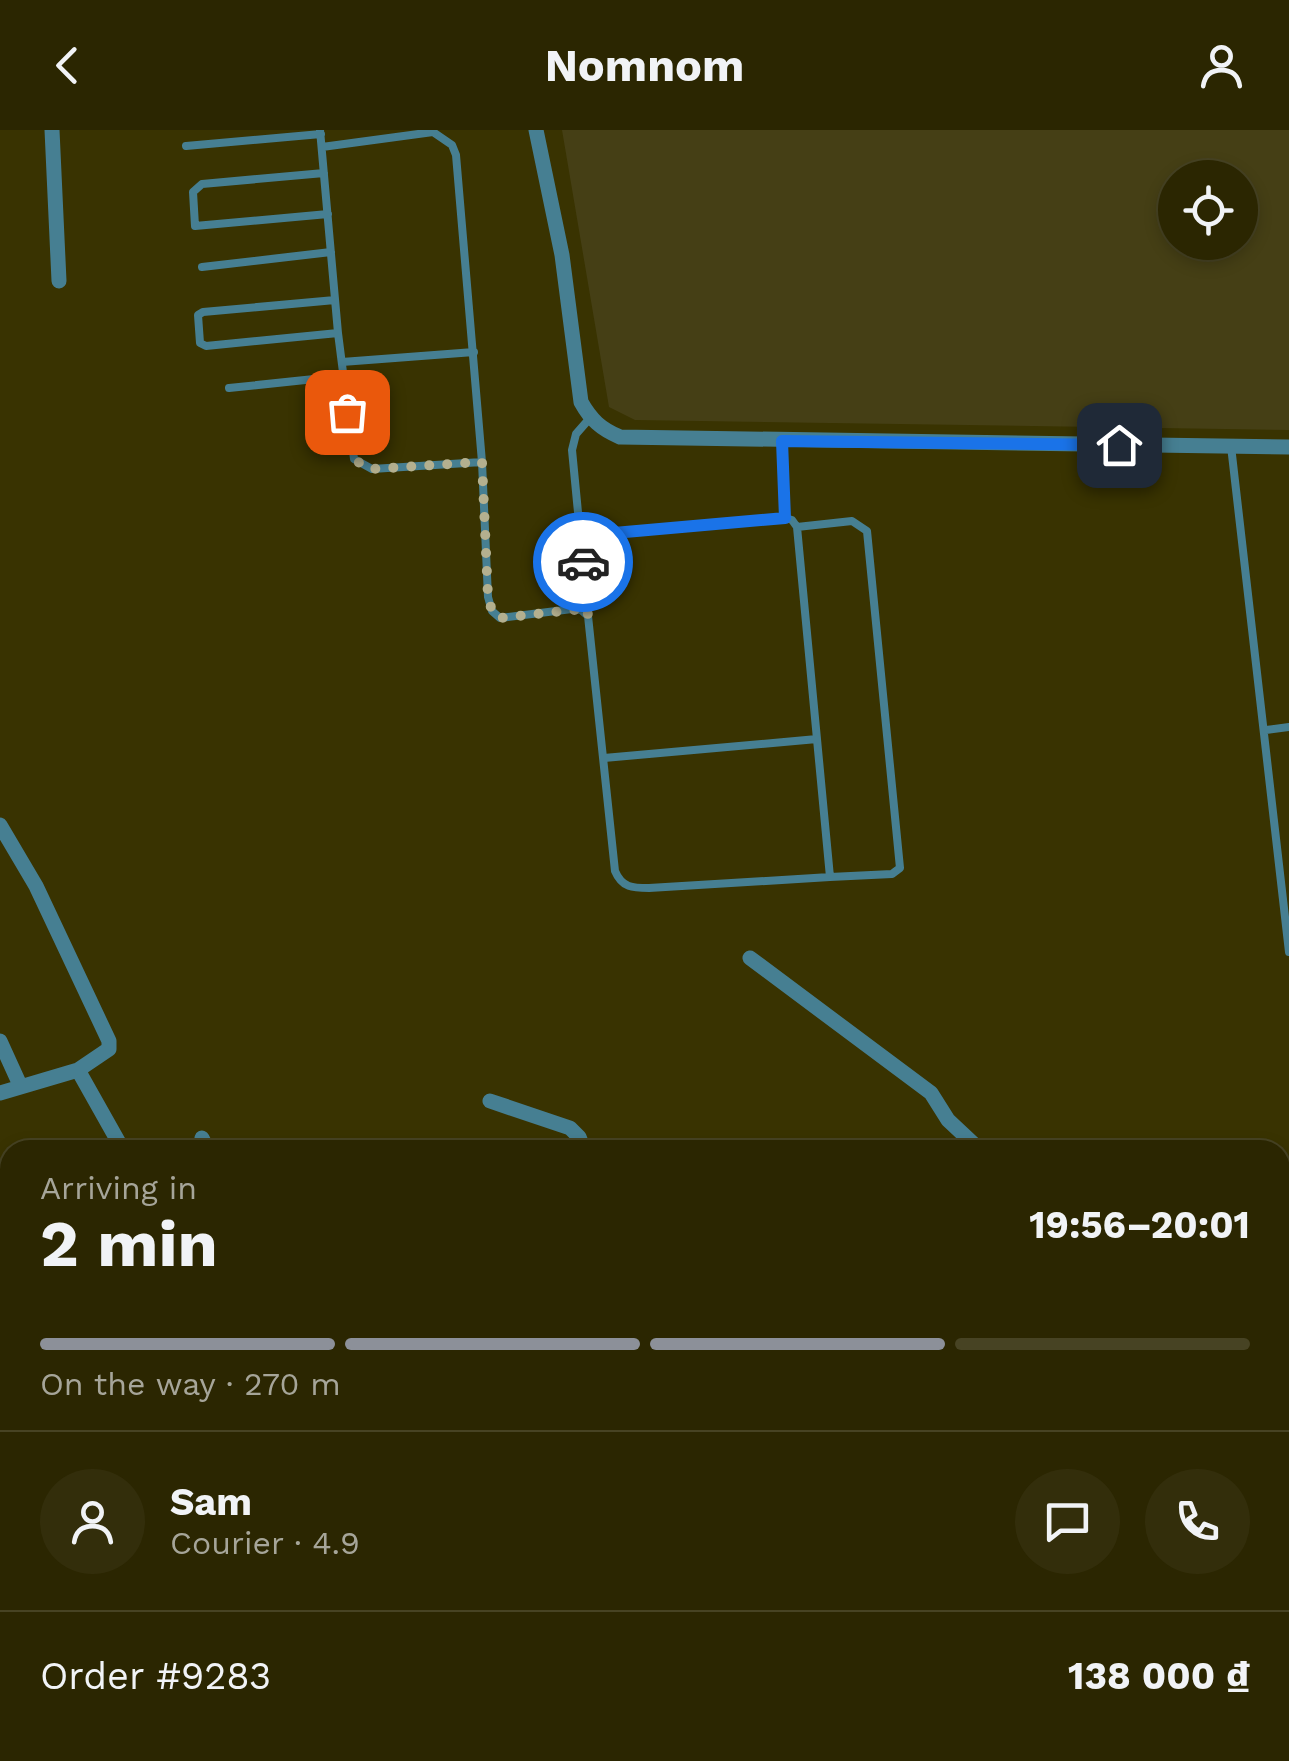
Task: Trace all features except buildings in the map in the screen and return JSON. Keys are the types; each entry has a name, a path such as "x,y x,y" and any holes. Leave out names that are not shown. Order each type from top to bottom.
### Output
{"street":[{"path":"52,130 60,282"},
{"path":"536,130 562,255 580,402 602,429 620,437 1289,447"},
{"path":"0,825 36,886 107,1032 109,1050 78,1070 0,1093"},
{"path":"750,958 922,1086 969,1140"},
{"path":"0,1041 20,1085"},
{"path":"78,1070 117,1140"},
{"path":"490,1101 570,1128 581,1140"}],"lane":[{"path":"186,146 321,132 338,333 354,460 372,469 482,462"},
{"path":"322,146 418,132 433,132 452,144 474,352 488,597 492,611 500,618 572,610 581,610 588,616"},
{"path":"324,173 202,184 193,192 193,211 196,226 328,214"},
{"path":"202,267 331,252"},
{"path":"335,300 203,312 198,316 200,343 206,346 338,333"},
{"path":"342,362 474,352"},
{"path":"228,388 344,376"},
{"path":"590,418 576,434 572,450 615,871 623,884 650,888 830,878 892,874 900,868 866,531 852,522 798,528"},
{"path":"782,441 785,518"},
{"path":"1231,446 1289,952"},
{"path":"580,536 785,518 798,528 830,878"},
{"path":"1266,730 1289,727"},
{"path":"604,758 817,738"}],"shaded area":[{"path":"562,130 1289,130 1289,430 635,420 609,407"}],"way so far":[{"path":"347,412 354,460 361,466 372,469 482,462 488,597 492,611 500,618 572,610 581,610 588,616 583,562"}],"route":[{"path":"583,562 580,536 785,518 782,441 1119,445"}]}
